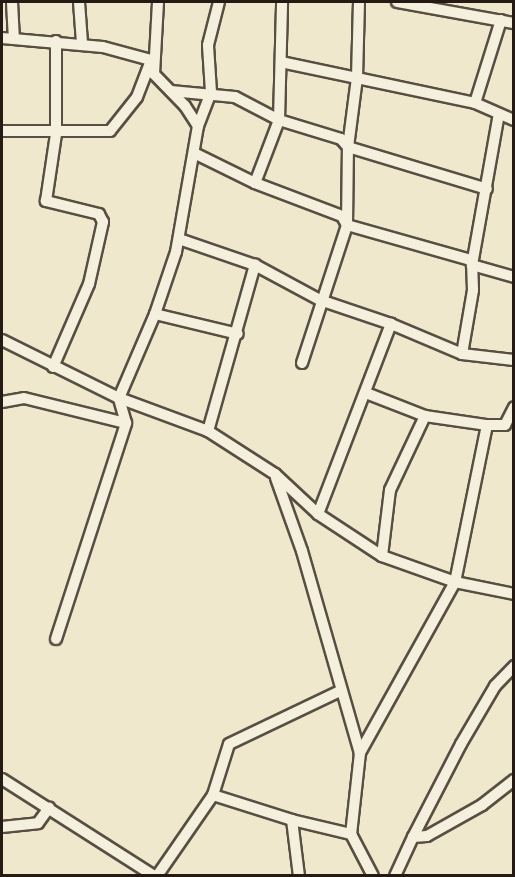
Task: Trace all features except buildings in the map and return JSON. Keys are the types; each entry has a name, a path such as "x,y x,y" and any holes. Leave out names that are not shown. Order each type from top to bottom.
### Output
{"street":[{"path":"12,2 5,41 82,43 152,62"},
{"path":"80,2 82,43"},
{"path":"2,131 56,134 110,131 137,97 152,62 158,2"},
{"path":"56,639 126,423 119,398 155,314 179,239 198,126 211,92 208,45 219,2"},
{"path":"255,183 279,120 282,2"},
{"path":"302,363 320,300 347,225 348,147 357,78 359,2"},
{"path":"397,2 513,23"},
{"path":"475,103 501,20"},
{"path":"53,367 89,284 103,222 99,214 48,203 56,134 56,41"},
{"path":"152,62 157,79 171,91 198,126"},
{"path":"281,62 475,103 513,120"},
{"path":"171,91 211,92 244,100 279,120 341,139 348,147 487,189"},
{"path":"462,354 473,290 472,265 499,114"},
{"path":"194,153 255,183 342,216 347,225 471,260 472,265"},
{"path":"179,239 255,265 320,300 391,324 462,354 513,360"},
{"path":"208,431 238,334 255,265"},
{"path":"472,265 513,277"},
{"path":"155,314 238,334"},
{"path":"318,514 391,324"},
{"path":"2,340 119,398 208,431 275,474 318,514 382,555 455,582 513,594"},
{"path":"366,393 425,416 487,425 505,425 513,407"},
{"path":"2,402 24,398 126,423"},
{"path":"382,555 390,490 425,416"},
{"path":"372,876 351,834 360,753 455,582 487,425"},
{"path":"275,474 302,551 340,691 360,753"},
{"path":"395,876 466,735 495,686 513,666"},
{"path":"2,779 155,876 213,795 229,744 340,691"},
{"path":"413,837 427,836 482,805 513,780"},
{"path":"213,795 292,820 351,834"},
{"path":"2,827 38,823 49,808"},
{"path":"292,820 298,876"}]}
